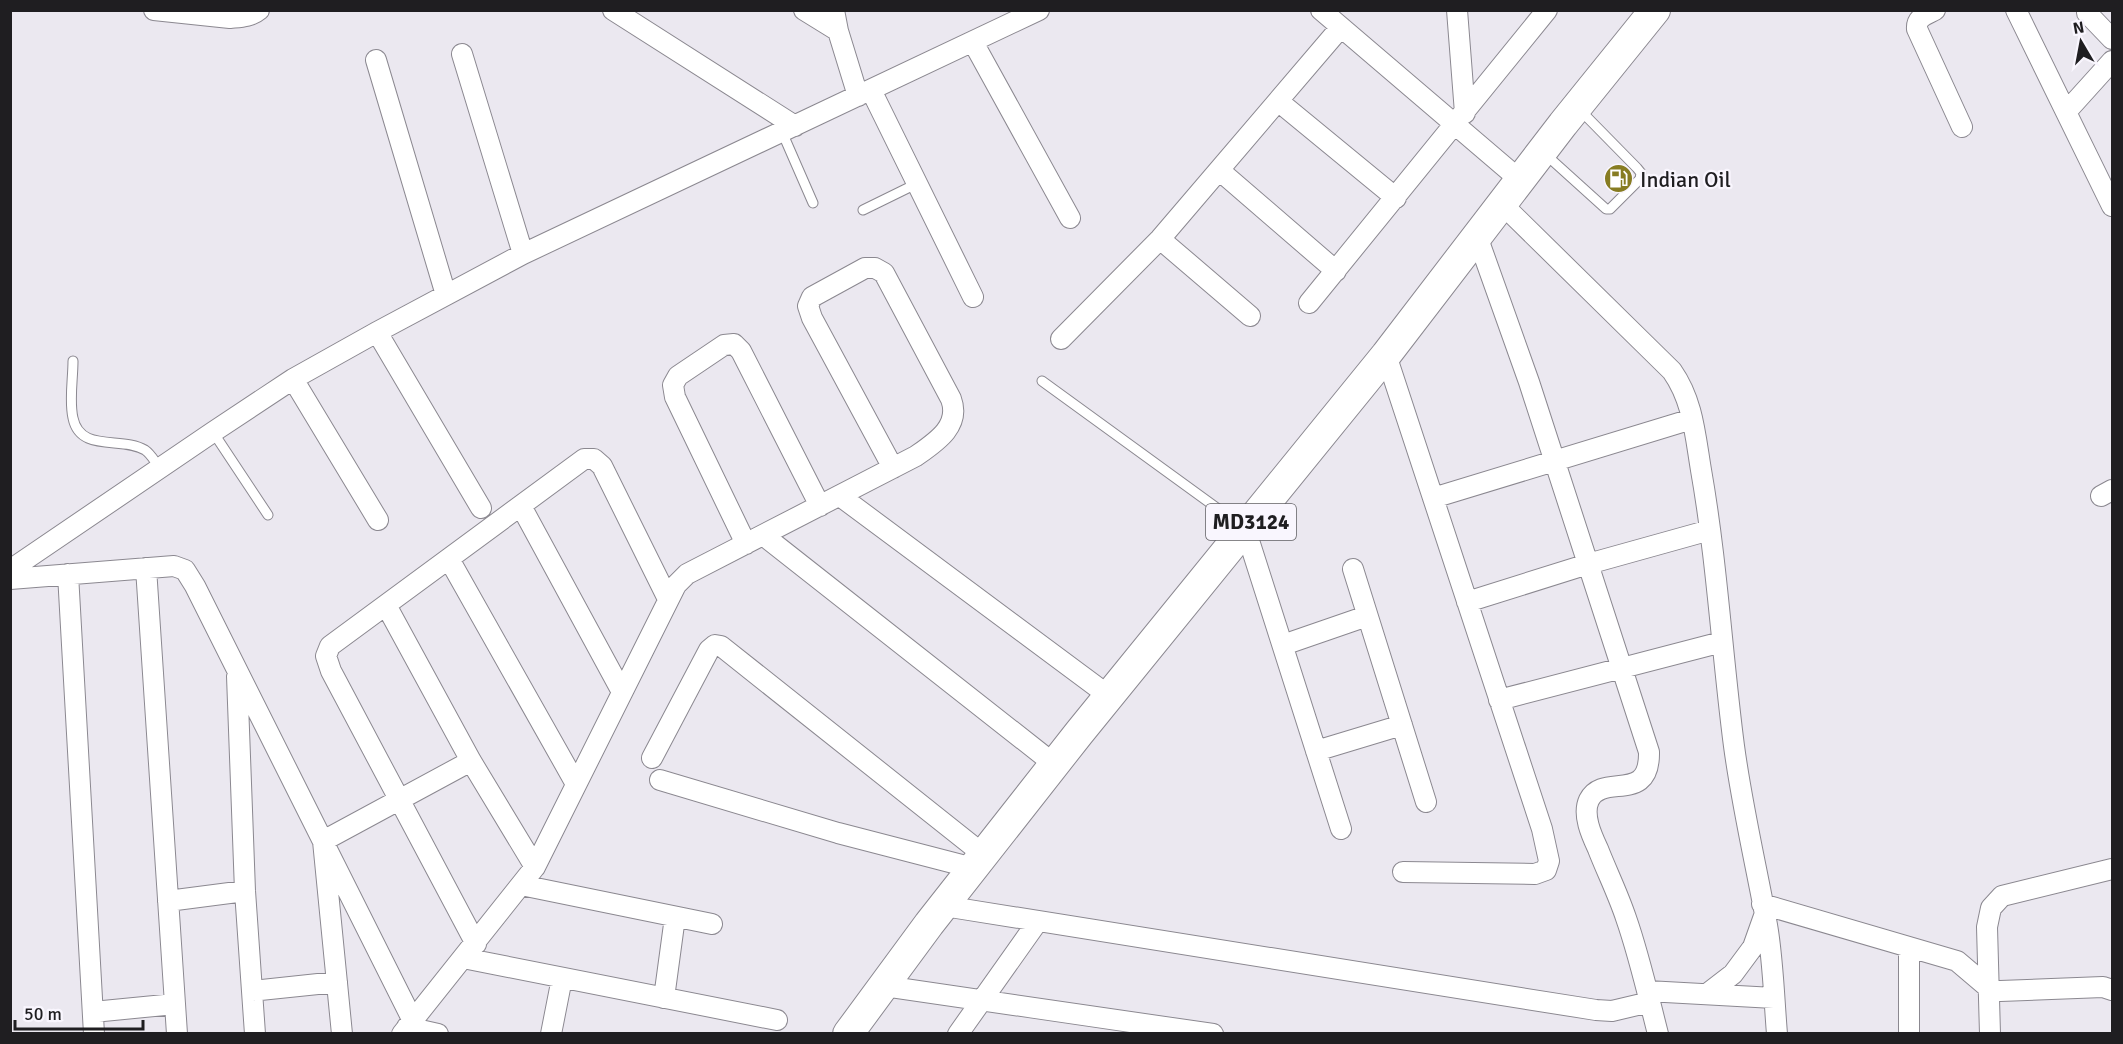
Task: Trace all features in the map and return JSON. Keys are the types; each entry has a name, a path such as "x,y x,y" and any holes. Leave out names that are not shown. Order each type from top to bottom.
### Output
{"main road":[{"name":"MD3124","path":"848,1034 1054,764 1386,356 1542,151 1655,10"}],"street":[{"path":"154,10 230,18 255,14 259,10"},
{"path":"613,10 789,129"},
{"path":"804,10 838,31"},
{"path":"834,10 838,31 864,93 916,184 974,297"},
{"path":"10,570 292,379 377,332 523,254 973,42 1020,15 1039,10"},
{"path":"1935,10 1920,17 1917,29 1962,127"},
{"path":"2016,10 2112,206"},
{"path":"1323,11 1460,119 1520,180"},
{"path":"1309,303 1546,11"},
{"path":"1455,12 1460,119"},
{"path":"2087,13 2112,39"},
{"path":"1061,339 1160,239 1341,27"},
{"path":"973,42 1070,218"},
{"path":"462,54 523,254"},
{"path":"376,60 446,295"},
{"path":"2066,112 2112,61"},
{"path":"1278,101 1396,198"},
{"path":"1219,170 1336,271"},
{"path":"1502,204 1672,371 1683,387 1692,419 1710,530 1736,762 1767,924 1776,1034"},
{"path":"1477,236 1529,382 1649,752 1649,766 1643,777 1635,783 1598,791 1589,801 1587,817 1626,918 1658,1034"},
{"path":"1160,239 1250,316"},
{"path":"407,1027 535,867 676,585 687,574 840,496 916,456 937,442 950,425 955,410 884,273 875,268 865,268 812,297 808,306 893,468"},
{"path":"377,332 481,508"},
{"path":"820,506 741,351 734,344 724,345 678,376 673,385 675,397 754,540 1054,764"},
{"path":"1386,356 1547,847 1549,861 1546,870 1535,874 1403,872"},
{"path":"292,379 378,520"},
{"path":"1433,498 1692,419"},
{"path":"668,599 602,466 594,459 584,459 330,646 326,656 331,671 400,800 470,951 562,978 777,1020"},
{"path":"840,496 1109,696"},
{"path":"521,506 622,692"},
{"path":"1245,528 1341,829"},
{"path":"1467,602 1588,564 1710,530"},
{"path":"449,559 576,784"},
{"path":"10,579 174,566 185,570 195,585 323,842 407,1027"},
{"path":"146,568 177,1034"},
{"path":"1353,569 1426,802"},
{"path":"68,574 94,1034"},
{"path":"386,605 471,761 535,867"},
{"path":"1282,645 1368,616"},
{"path":"1499,700 1722,642"},
{"path":"652,758 709,650 715,645 721,646 979,861"},
{"path":"237,668 245,891 255,1034"},
{"path":"1316,751 1402,725"},
{"path":"323,842 471,761"},
{"path":"660,780 838,833 979,861"},
{"path":"323,842 342,1034"},
{"path":"1990,1034 1987,927 1991,908 2002,897 2112,869"},
{"path":"521,885 712,924"},
{"path":"168,901 245,891"},
{"path":"944,906 1596,1010 1612,1011 1649,997 1707,994 1774,998"},
{"path":"1763,910 1956,961 1990,989 2000,991 2103,987 2112,990"},
{"path":"1707,994 1733,974 1753,947 1763,910"},
{"path":"664,998 675,916"},
{"path":"958,1034 1038,921"},
{"path":"1909,947 1909,1034"},
{"path":"551,1034 562,978"},
{"path":"252,991 337,982"},
{"path":"884,986 1213,1034"},
{"path":"93,1012 175,1004"},
{"path":"407,1027 438,1034"}],"lane":[{"path":"1542,151 1606,209 1610,209 1640,179 1641,173 1637,168 1577,107"},
{"path":"789,129 813,203"},
{"path":"863,210 916,184"},
{"path":"73,361 72,416 76,429 84,437 97,441 138,447 148,451 160,468"},
{"path":"1042,381 1245,528"},
{"path":"213,432 268,515"}],"place":[{"name":"Indian Oil","path":"1619,179"}]}
